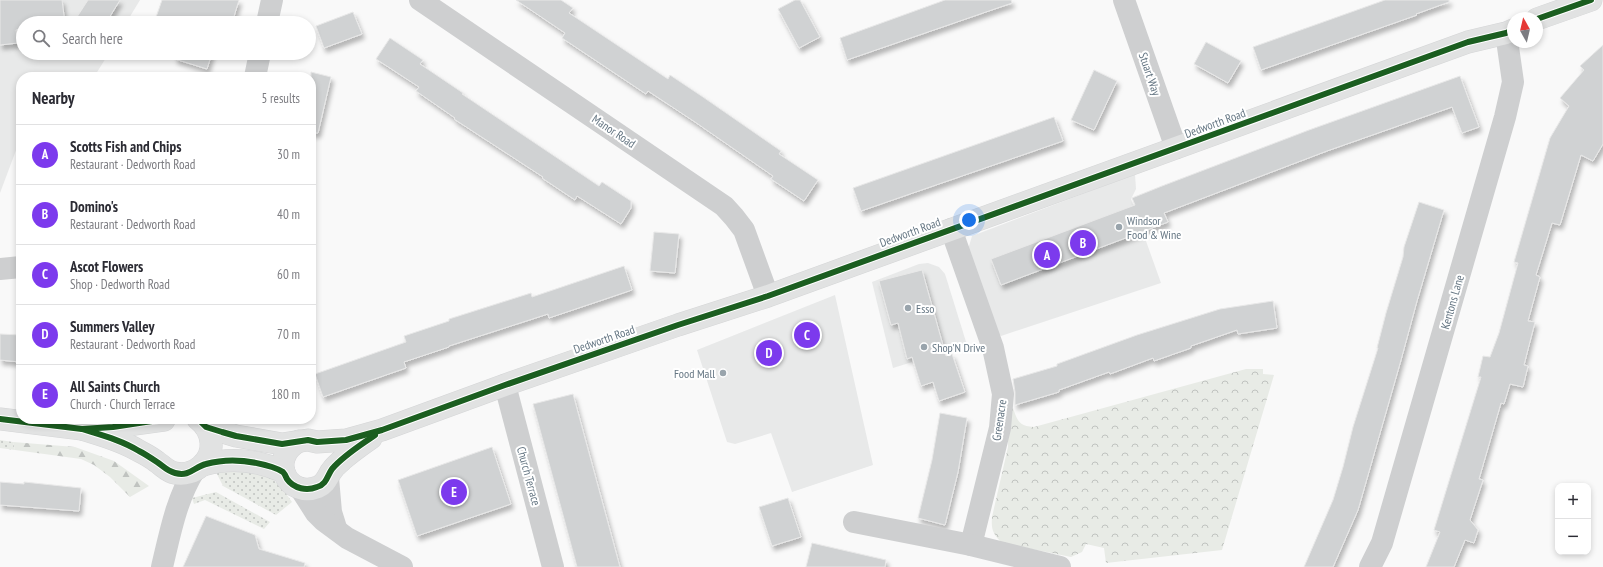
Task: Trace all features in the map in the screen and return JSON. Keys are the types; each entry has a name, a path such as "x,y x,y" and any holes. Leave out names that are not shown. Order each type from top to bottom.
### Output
{"main road":[{"path":"1543,17 1591,0"},
{"name":"Dedworth Road","path":"205,424 236,436 282,444 308,441 346,440 382,430 505,385 678,325 768,296 1468,42 1507,33"},
{"path":"0,419 16,421"},
{"path":"41,424 82,429 115,440 138,450 175,473 186,474 220,460 246,461 272,467 284,472"},
{"path":"82,429 128,424"},
{"path":"159,424 154,430 151,440 153,453 162,466"},
{"name":"Dedworth Road","path":"199,468 209,456 211,446 210,437 203,424"},
{"name":"Dedworth Road","path":"300,488 309,489 323,484 350,452 382,430"},
{"path":"300,488 288,480 282,464 286,452 291,446 308,441 324,446 329,452 332,460 330,474"}],"street":[{"path":"269,16 272,0"},
{"name":"Manor Road","path":"420,0 724,206 744,230 768,296"},
{"name":"Stuart Way","path":"1124,0 1176,148"},
{"name":"Kentons Lane","path":"1370,567 1382,543 1505,117 1513,82 1511,48"},
{"path":"256,72 259,60"},
{"name":"Greenacre","path":"951,229 993,348 1003,394 1000,428 971,545"},
{"path":"0,269 16,268"},
{"name":"Church Terrace","path":"505,385 553,567"},
{"path":"162,466 174,494 174,517"},
{"path":"162,567 174,517 181,496 199,468"},
{"path":"330,474 331,512 336,528"},
{"path":"300,488 316,513 324,521 336,528 347,538 402,567"},
{"path":"854,522 971,545 1060,567"}],"shaded area":[{"path":"0,0 140,0 130,16 16,16 16,60 105,60 97,72 16,72 16,150 0,193"},
{"path":"1135,174 1136,189 1131,199 1161,283 1001,336 989,326 967,253 972,236"},
{"path":"928,263 939,267 945,274 967,345 893,368 872,282 919,264"},
{"path":"835,295 873,465 792,492 771,433 735,444 727,442 697,350"}],"green space":[{"path":"1246,369 1263,369 1263,374 1274,375 1222,550 1106,563 1104,548 1086,544 1082,552 1071,557 1002,543 996,537 992,529 992,517 1008,447 1008,406 1012,406 1017,419 1021,424 1034,427"},
{"path":"0,440 13,442 15,450 0,448"},
{"path":"13,442 75,447 114,461 149,486 130,497 110,477 94,465 81,459 15,450"},
{"path":"232,470 253,472 267,476 279,485 292,502 276,515 223,486 216,472"},
{"path":"216,492 270,522 264,529 205,500 194,504 192,498"}],"building":[{"path":"0,0 62,0 64,16 16,16 16,43 0,45"},
{"path":"88,0 120,0 110,16 78,16"},
{"path":"162,0 239,0 234,16 156,16"},
{"path":"516,0 561,0 573,8 569,13 668,79 670,75 703,97 781,151 779,154 818,180 804,201 771,179 773,176 695,122 648,91 646,94 562,38 565,33"},
{"path":"795,0 800,0 820,37 799,48 778,9"},
{"path":"945,0 1011,0 1012,3 847,60 840,38"},
{"path":"1385,0 1449,0 1449,2 1416,14 1417,15 1261,70 1253,47"},
{"path":"353,12 362,34 324,48 316,26"},
{"path":"390,38 423,60 420,64 463,93 462,94 599,186 602,182 631,201 631,208 621,224 577,196 575,200 542,178 543,177 454,119 455,118 416,91 419,87 376,59"},
{"path":"1206,42 1241,61 1228,83 1194,64"},
{"path":"1603,45 1603,144 1593,161 1581,155 1560,225 1552,223 1536,275 1540,277 1528,321 1535,322 1524,365 1528,366 1523,387 1510,384 1504,404 1501,403 1479,479 1483,480 1470,520 1478,530 1474,543 1465,540 1454,567 1426,567 1440,532 1434,530 1481,377 1478,377 1483,356 1490,357 1499,333 1518,263 1514,262 1550,138 1569,106 1560,98 1584,70 1580,66"},
{"path":"178,60 210,60 207,69"},
{"path":"1094,70 1117,81 1094,130 1071,120"},
{"path":"316,73 331,77 318,133 316,133"},
{"path":"1460,76 1479,127 1462,133 1452,107 1327,151 1164,213 1168,222 1001,285 991,259 1135,205 1132,198 1162,186 1309,130"},
{"path":"1054,117 1063,141 861,211 853,188"},
{"path":"1419,202 1444,210 1358,510 1333,567 1304,567 1333,500 1353,427 1378,348 1386,313 1403,257 1404,247"},
{"path":"654,232 679,234 675,273 650,271"},
{"path":"624,266 632,290 549,318 548,314 449,346 404,362 406,368 323,397 316,374 406,342 404,336 449,321 449,319 531,293 532,297"},
{"path":"922,270 946,356 952,354 965,392 939,401 933,382 921,386 912,357 907,359 898,323 891,325 879,281"},
{"path":"1273,301 1277,328 1238,334 1237,330 1154,361 1153,358 1110,374 1109,372 1059,390 1059,392 1015,405 1013,379 1057,366 1057,364 1137,335 1220,309"},
{"path":"0,334 16,335 16,362 0,360"},
{"path":"573,394 620,567 577,567 533,404"},
{"path":"940,413 967,418 958,472 945,525 918,518 932,460"},
{"path":"492,447 511,504 417,536 398,480"},
{"path":"0,482 24,484 24,482 81,488 79,511 0,505"},
{"path":"788,498 801,537 772,546 759,507"},
{"path":"206,516 255,535 259,549 305,563 304,567 183,567"},
{"path":"812,543 886,560 885,567 806,567"}],"cycle path":[{"path":"1543,17 1591,0"},
{"path":"203,424 206,427 236,436 282,444 308,440 317,442 346,440 382,430 505,385 678,325 768,296 1468,42 1507,33"},
{"path":"0,419 16,421"},
{"path":"41,424 82,429 132,424"},
{"path":"82,429 111,438 132,447 148,456 167,470 175,473 188,473 202,465 214,462 230,460 247,461 279,470 283,472 293,485 305,489 323,484 332,469 342,459 375,435"}],"place":[{"name":"Windsor Food & Wine","path":"1119,227"},
{"name":"Domino's","path":"1083,243"},
{"name":"Scotts Fish and Chips","path":"1047,255"},
{"name":"Esso","path":"908,308"},
{"name":"Ascot Flowers","path":"807,335"},
{"name":"Shop'N Drive","path":"924,347"},
{"name":"Summers Valley","path":"769,353"},
{"name":"Food Mall","path":"723,373"},
{"name":"All Saints Church","path":"454,492"}]}
